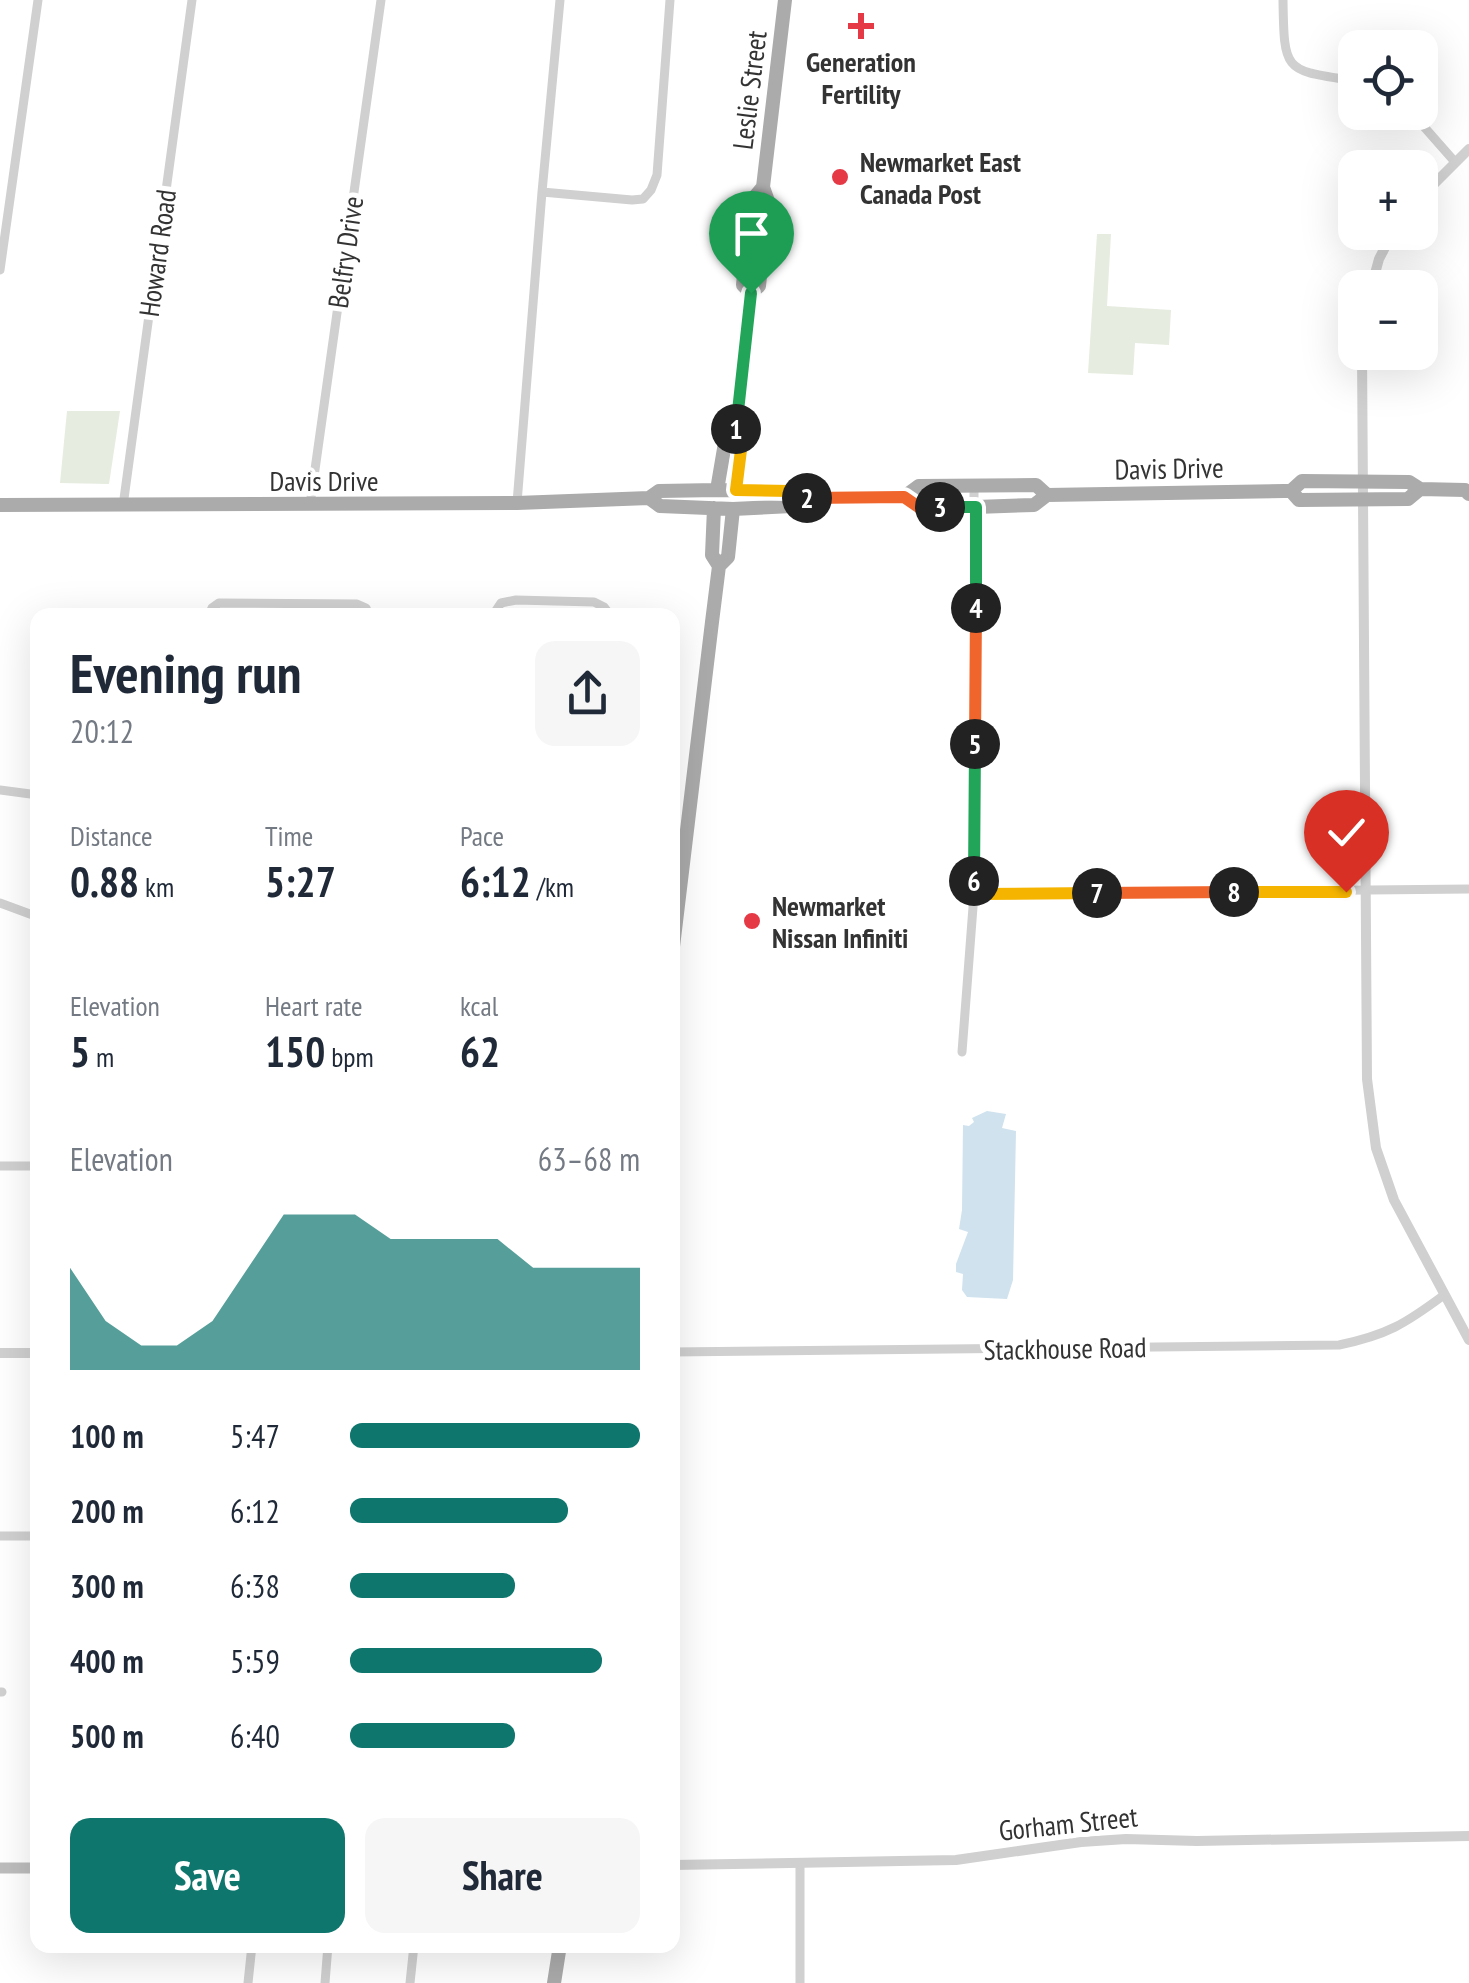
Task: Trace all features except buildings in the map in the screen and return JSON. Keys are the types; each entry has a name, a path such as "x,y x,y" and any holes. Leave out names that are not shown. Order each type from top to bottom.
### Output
{"main road":[{"name":"Leslie Street","path":"680,865 720,566 728,557 742,442 736,428 751,293 760,286 768,201 763,187 786,0"},
{"name":"Leslie Street","path":"751,293 743,284 748,236 753,199 763,187"},
{"name":"Leslie Street","path":"720,566 712,555 714,508 726,437 736,428"},
{"name":"Davis Drive","path":"904,497 920,508 1034,504 1047,495 1291,492 1302,481 1409,482 1420,490"},
{"name":"Davis Drive","path":"0,506 517,503 649,498 660,491 717,490 790,491 802,498 904,497 920,486 1036,485 1047,495"},
{"name":"Davis Drive","path":"1291,492 1299,500 1361,500 1408,498 1420,490 1468,490"},
{"name":"Davis Drive","path":"649,498 660,506 714,508 792,506 802,498"},
{"path":"0,1868 30,1868"},
{"path":"554,1983 559,1953"}],"street":[{"path":"0,270 38,0"},
{"name":"Howard Road","path":"123,506 192,0"},
{"name":"Belfry Drive","path":"310,504 380,0"},
{"path":"517,503 560,0"},
{"path":"542,192 632,200 643,199 652,190 670,0"},
{"path":"1283,0 1284,45 1292,64 1307,73 1338,78"},
{"path":"1427,130 1455,162"},
{"path":"1438,179 1469,150"},
{"path":"1362,370 1367,1080 1376,1148 1394,1200 1469,1340"},
{"path":"962,1052 974,894 974,486"},
{"path":"498,608 501,603 516,600 594,602 605,608"},
{"path":"212,608 220,603 330,602 366,608"},
{"path":"0,790 30,793"},
{"path":"974,894 1469,889"},
{"path":"0,903 30,914"},
{"path":"0,1166 30,1166"},
{"name":"Stackhouse Road","path":"680,1352 1339,1345 1375,1338 1408,1322 1444,1296"},
{"path":"0,1353 30,1354"},
{"path":"0,1536 30,1536"},
{"name":"Gorham Street","path":"680,1865 956,1860 1081,1842 1126,1840 1469,1836"},
{"path":"800,1863 800,1983"},
{"path":"248,1983 251,1953"},
{"path":"325,1983 327,1953"},
{"path":"410,1983 413,1953"}],"shaded area":[{"path":"1097,234 1111,234 1107,306 1171,310 1169,345 1135,343 1133,375 1088,373"},
{"path":"67,411 120,411 109,484 60,483"}],"water":[{"path":"987,1111 1006,1114 1002,1128 1016,1131 1013,1280 1007,1299 967,1297 962,1290 963,1274 956,1272 968,1232 959,1229 963,1125 969,1126 974,1122 972,1118"}],"place":[{"name":"Generation Fertility","path":"861,26"},
{"name":"Newmarket East Canada Post","path":"840,177"},
{"name":"Newmarket Nissan Infiniti","path":"752,921"}],"route":[{"path":"751,293 736,428 742,442 736,490 790,491 802,498 904,497 920,508 976,507 974,894 1346,892"}]}
